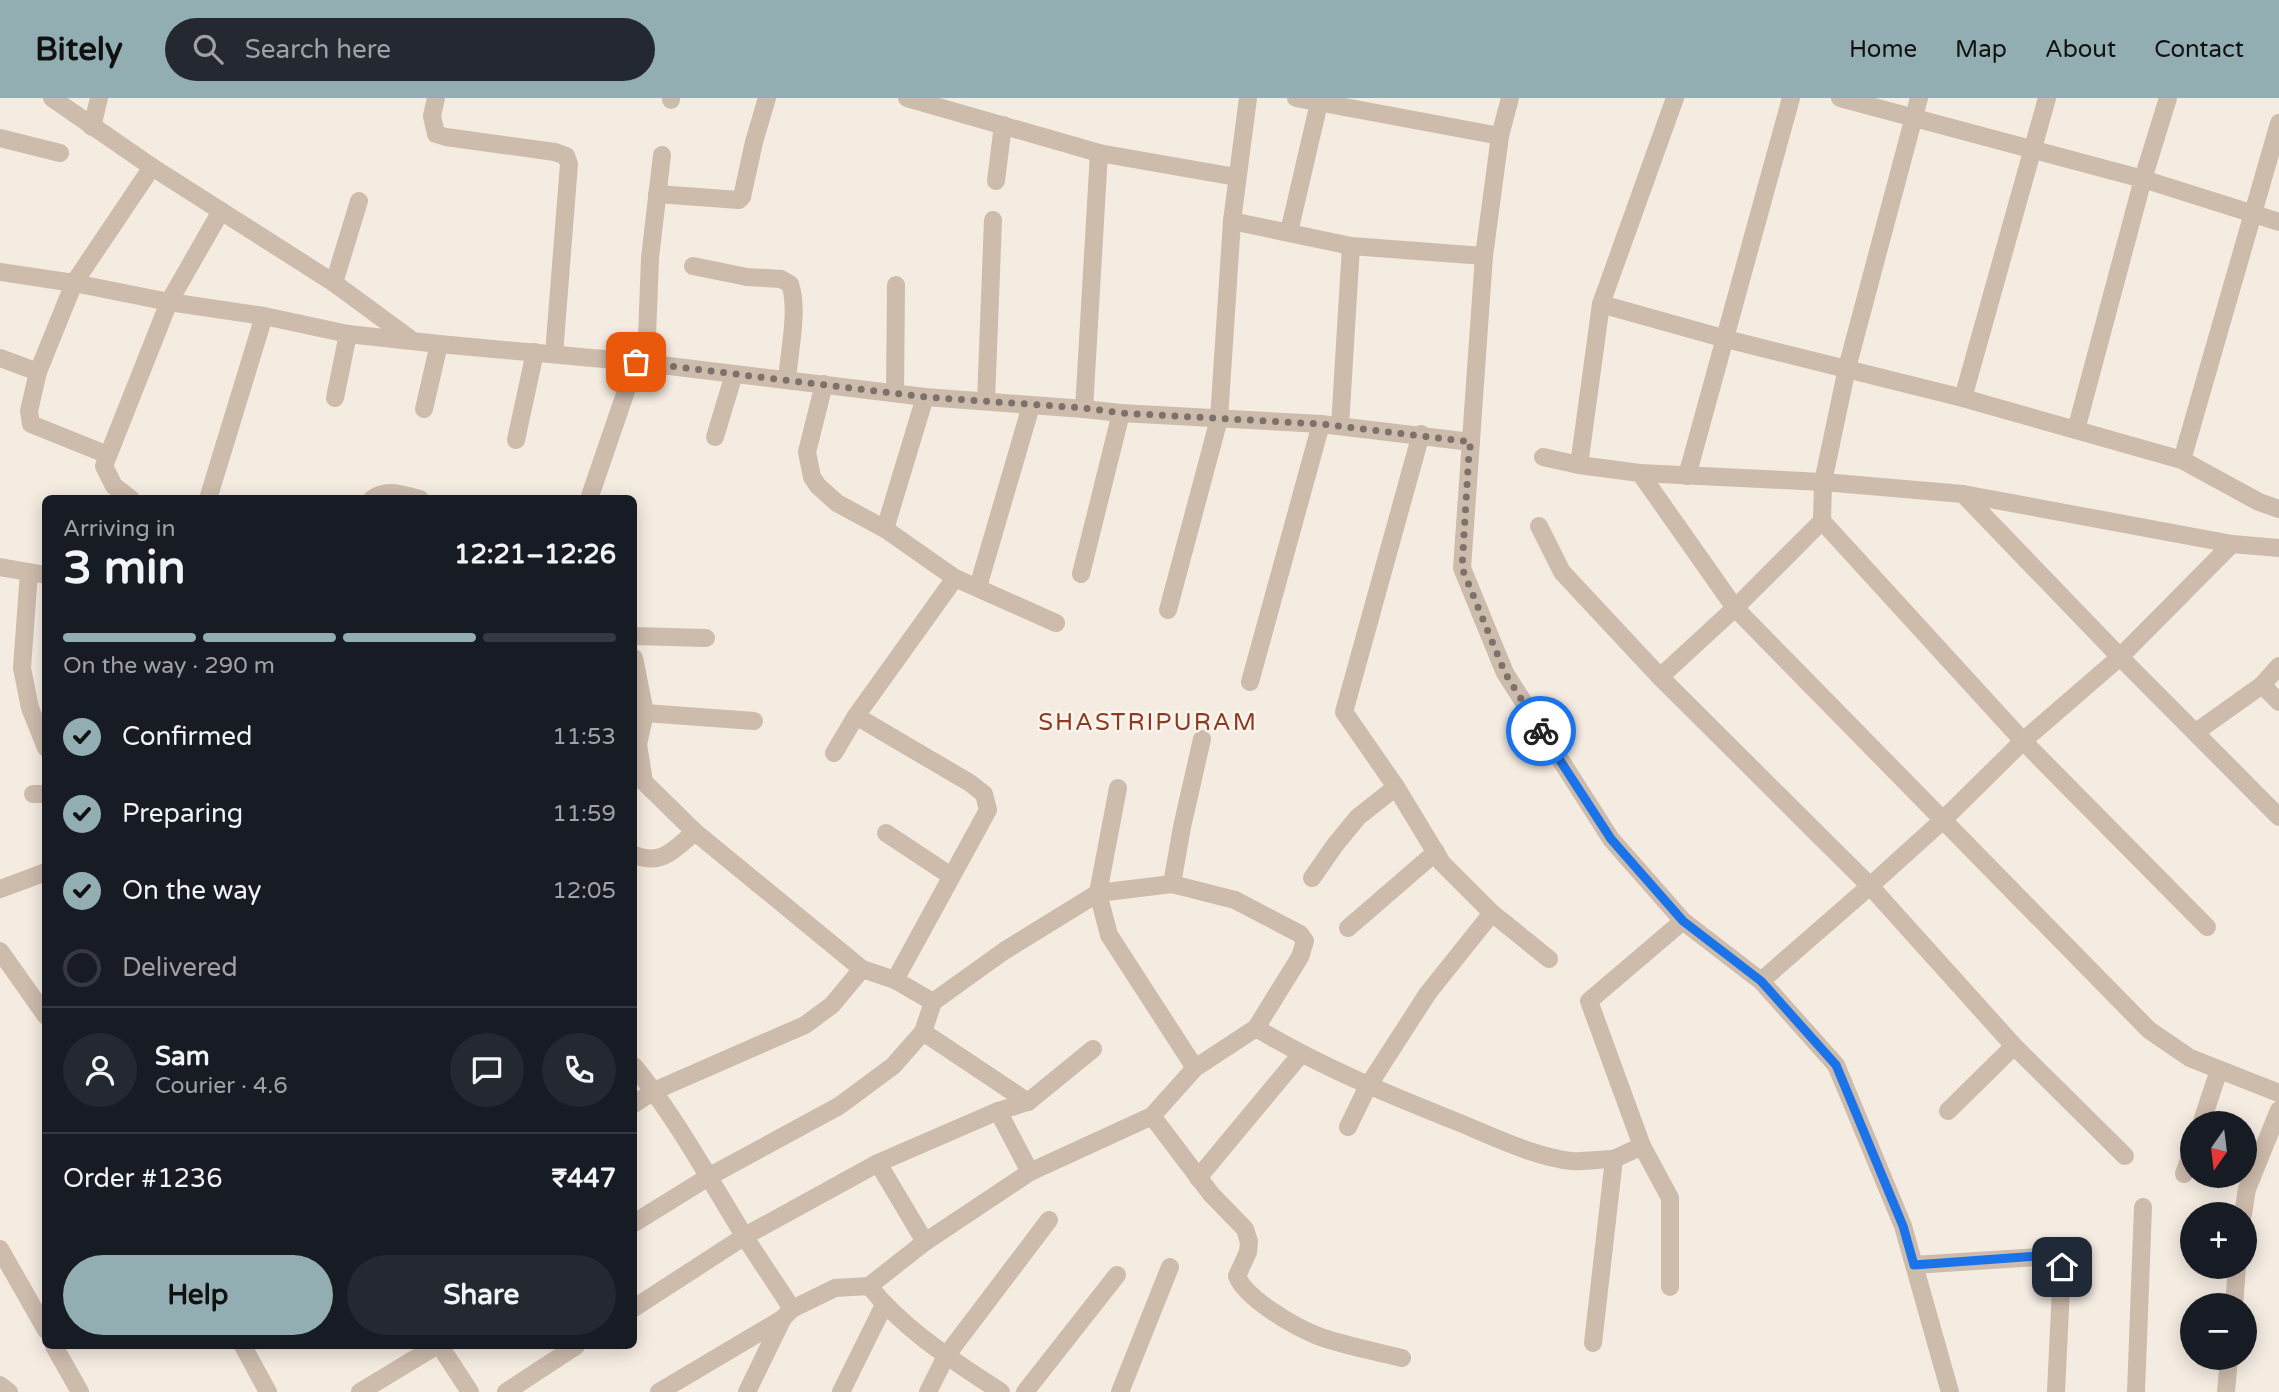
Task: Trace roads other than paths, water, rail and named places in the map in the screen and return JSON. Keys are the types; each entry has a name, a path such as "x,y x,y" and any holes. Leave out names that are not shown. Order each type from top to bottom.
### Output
{"street":[{"path":"52,98 152,167 334,283 411,340"},
{"path":"92,127 99,98"},
{"path":"436,98 432,117 436,134 446,138 555,152 566,156 569,164 554,354"},
{"path":"657,194 738,201 742,197 767,98"},
{"path":"907,98 1098,153 1236,177"},
{"path":"1168,610 1219,419 1232,221 1248,98"},
{"path":"1296,98 1500,136"},
{"path":"1510,98 1500,136 1484,256 1462,568 1505,673 1611,839 1683,921 1761,981 1836,1065 1903,1226 1950,1392"},
{"path":"1579,465 1601,304 1675,98"},
{"path":"1687,476 1791,98"},
{"path":"1840,98 2143,179 2279,222"},
{"path":"1660,677 1735,608 1822,521 1823,482 1847,368 1919,98"},
{"path":"1963,398 2047,98"},
{"path":"2076,430 2143,179 2168,98"},
{"path":"1289,232 1319,103"},
{"path":"2182,460 2279,124"},
{"path":"996,181 1003,125"},
{"path":"0,138 60,153"},
{"path":"1084,408 1098,153"},
{"path":"591,495 641,363 662,155"},
{"path":"107,455 31,424 29,411 38,372 74,283 152,167"},
{"path":"334,283 359,201"},
{"path":"126,495 114,486 104,466 107,455 169,302 221,211"},
{"path":"986,401 993,220"},
{"path":"1232,221 1351,246 1484,256"},
{"path":"1340,426 1351,246"},
{"path":"693,266 747,277 781,279 790,284 793,312 787,380"},
{"path":"0,272 264,316 348,334 641,363 925,397 1121,413 1321,424 1471,442"},
{"path":"895,393 896,285"},
{"path":"1601,304 1963,398 2182,460 2259,502 2279,509"},
{"path":"209,495 264,316"},
{"path":"335,398 348,334"},
{"path":"424,409 439,344"},
{"path":"516,440 536,352"},
{"path":"0,358 38,372"},
{"path":"715,437 734,374"},
{"path":"824,384 807,452 812,477 818,486 837,503 885,529 955,578 1056,623"},
{"path":"885,529 925,397"},
{"path":"978,587 1031,406"},
{"path":"1081,574 1121,413"},
{"path":"1250,682 1321,424"},
{"path":"1421,434 1344,712 1396,787 1442,863 1492,914 1549,959"},
{"path":"1543,457 1640,473 1823,482 1963,494 2232,544 2279,548"},
{"path":"1640,473 1735,608 2149,1030 2190,1058 2279,1093"},
{"path":"1963,494 2279,817"},
{"path":"377,495 403,495"},
{"path":"1822,521 2023,740 2207,927"},
{"path":"1539,526 1562,572 1660,677 1870,887 2014,1046 2125,1156"},
{"path":"1761,981 1943,820 2023,740 2120,657 2232,544"},
{"path":"0,567 37,573 22,668 30,708 42,738"},
{"path":"834,753 856,716 955,578"},
{"path":"637,636 706,638"},
{"path":"2196,732 2262,685 2279,666"},
{"path":"637,673 645,713 637,740"},
{"path":"2262,685 2279,702"},
{"path":"645,713 754,721"},
{"path":"856,716 970,783 984,793 988,810 895,980"},
{"path":"1172,884 1202,739"},
{"path":"637,748 644,782 695,832 862,969 895,980 933,1002"},
{"path":"1312,878 1358,817 1396,787"},
{"path":"1118,788 1098,894 1109,935 1195,1068"},
{"path":"637,856 648,861 663,858 695,832"},
{"path":"886,834 951,876"},
{"path":"1348,928 1436,852"},
{"path":"0,889 42,873"},
{"path":"637,1221 710,1176 839,1105 893,1066 923,1032 933,1002 1003,951 1098,894 1172,884 1235,900 1300,934 1305,941 1300,957 1256,1028 1195,1068 1152,1116 1030,1172 925,1242 869,1286 835,1288 659,1392"},
{"path":"1348,1127 1368,1086 1429,993 1492,914"},
{"path":"1670,1287 1670,1198 1642,1146 1589,1001 1683,921"},
{"path":"0,951 42,1010"},
{"path":"637,1102 654,1091 805,1026 832,1005 862,969"},
{"path":"1256,1028 1301,1054 1368,1086 1541,1153 1572,1161 1615,1159 1642,1146"},
{"path":"923,1032 1028,1102"},
{"path":"1948,1111 2014,1046"},
{"path":"637,1306 745,1236 878,1163 998,1111 1028,1102 1093,1049"},
{"path":"1198,1178 1301,1054"},
{"path":"637,1070 710,1176 787,1314"},
{"path":"2205,1111 2219,1070"},
{"path":"2245,1202 2247,1189 2279,1110"},
{"path":"998,1111 1030,1172"},
{"path":"1152,1116 1211,1194 1245,1229 1249,1242 1248,1252 1237,1276 1241,1286 1260,1304 1317,1336 1402,1358"},
{"path":"1592,1343 1615,1159"},
{"path":"878,1163 925,1242"},
{"path":"2136,1392 2143,1207"},
{"path":"929,1392 946,1356 1049,1220"},
{"path":"0,1249 42,1323"},
{"path":"1914,1265 2038,1256 2057,1260 2062,1267 2056,1392"},
{"path":"1120,1392 1170,1267"},
{"path":"1025,1392 1117,1275"},
{"path":"869,1286 884,1306 946,1356 1001,1392"},
{"path":"841,1392 884,1306"},
{"path":"747,1392 787,1314"},
{"path":"56,1349 80,1392"},
{"path":"247,1349 268,1392"},
{"path":"360,1392 433,1349"},
{"path":"440,1349 470,1392"},
{"path":"506,1392 571,1349"},
{"path":"2226,1392 2228,1370"},
{"path":"0,1385 9,1392"}],"district":[{"name":"SHASTRIPURAM","path":"1148,722"}]}
